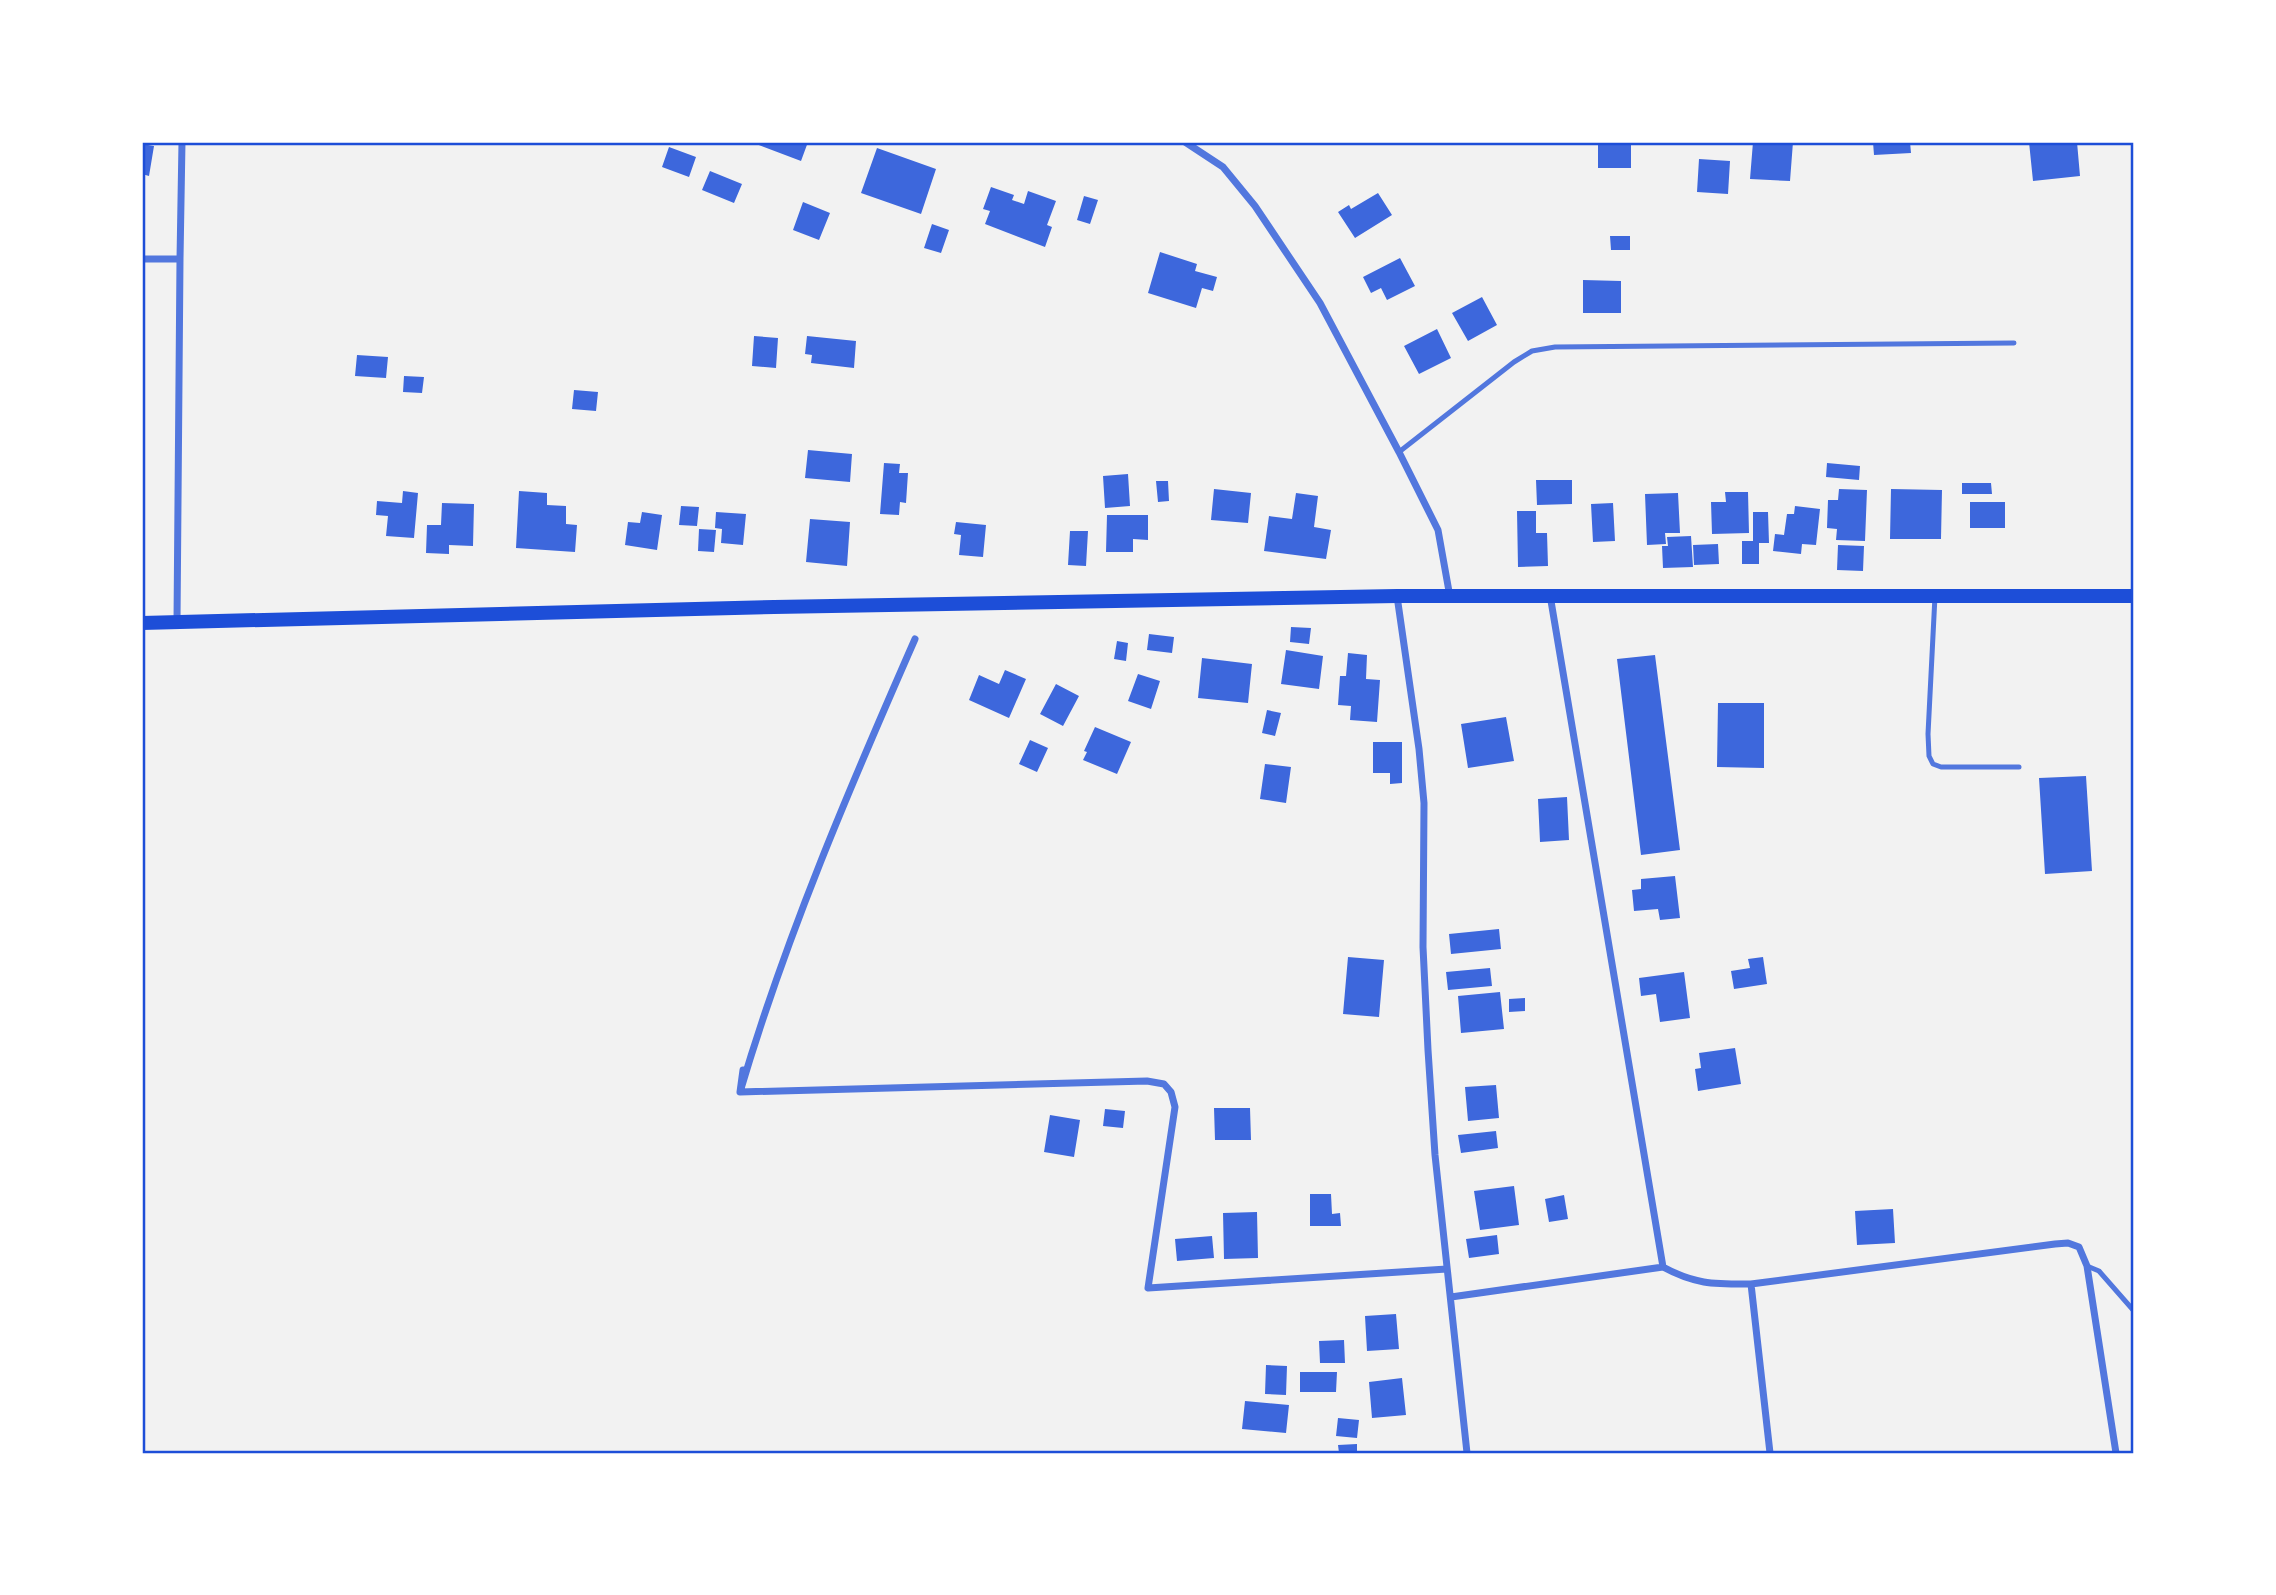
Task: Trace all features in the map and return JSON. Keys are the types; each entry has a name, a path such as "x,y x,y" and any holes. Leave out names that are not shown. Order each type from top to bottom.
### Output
{"main road":[{"path":"142,623 1397,596 2134,596"}],"street":[{"path":"177,622 182,142"},
{"path":"1185,142 1223,167 1255,206 1320,303 1438,530 1450,598"},
{"path":"142,259 180,259"},
{"path":"1550,595 1663,1268"},
{"path":"1397,596 1424,803 1423,947 1427,1037 1435,1155 1467,1453"},
{"path":"740,1092 770,999 839,813 915,639"},
{"path":"740,1092 743,1070"},
{"path":"740,1092 1147,1082 1164,1084 1171,1092 1175,1107 1148,1288 1447,1269"},
{"path":"1451,1297 1663,1268 1683,1278 1710,1284 1751,1284 2068,1243 2079,1247 2087,1265 2116,1453"},
{"path":"1751,1284 1770,1453"}],"lane":[{"path":"1399,452 1514,362 1532,351 1555,347 2014,343"},
{"path":"1935,596 1928,734 1933,764 1941,767 2019,767"},
{"path":"2087,1265 2099,1271 2134,1311"}],"building":[{"path":"751,142 808,142 801,161"},
{"path":"1598,142 1631,142 1631,168 1598,168"},
{"path":"1753,142 1793,142 1790,181 1750,179"},
{"path":"1873,142 1910,142 1911,153 1874,155"},
{"path":"2029,142 2077,142 2080,176 2033,181"},
{"path":"142,144 154,146 149,176 142,174"},
{"path":"669,147 696,157 689,177 662,167"},
{"path":"877,148 936,169 921,214 861,193"},
{"path":"1699,159 1730,161 1728,194 1697,192"},
{"path":"710,171 742,184 734,203 702,190"},
{"path":"991,187 1014,195 1012,200 1024,204 1028,191 1056,201 1047,225 1052,227 1045,247 985,224 990,211 983,209"},
{"path":"1378,193 1392,215 1355,238 1338,212 1349,205 1351,209"},
{"path":"1084,196 1098,200 1090,224 1077,220"},
{"path":"803,202 830,213 819,240 793,230"},
{"path":"932,224 949,230 941,253 924,248"},
{"path":"1610,236 1630,236 1630,250 1611,250"},
{"path":"1160,252 1197,264 1195,271 1217,277 1213,291 1202,288 1196,308 1148,293"},
{"path":"1400,258 1415,286 1387,300 1381,288 1371,293 1363,277"},
{"path":"1583,280 1621,281 1621,313 1583,313"},
{"path":"1482,297 1497,325 1468,341 1452,313"},
{"path":"1437,329 1451,358 1419,374 1404,346"},
{"path":"754,336 778,338 776,368 752,366"},
{"path":"807,336 856,341 854,368 811,363 812,355 805,354"},
{"path":"357,355 388,357 386,378 355,376"},
{"path":"404,376 424,377 422,393 403,392"},
{"path":"574,390 598,392 596,411 572,409"},
{"path":"808,450 852,454 850,482 805,478"},
{"path":"884,463 900,464 899,473 908,473 906,503 900,502 899,515 880,514"},
{"path":"1827,463 1860,466 1859,480 1826,477"},
{"path":"1128,474 1130,506 1105,508 1103,476"},
{"path":"1536,480 1572,480 1572,504 1537,505"},
{"path":"1156,481 1168,481 1169,501 1158,502"},
{"path":"1962,483 1991,483 1992,494 1962,494"},
{"path":"1214,489 1251,493 1248,523 1211,520"},
{"path":"1839,489 1867,490 1865,541 1836,540 1837,529 1827,528 1828,500 1838,500"},
{"path":"1891,489 1942,490 1941,539 1890,539"},
{"path":"403,491 418,493 414,538 386,536 388,516 376,515 377,501 402,503"},
{"path":"519,491 547,493 547,505 566,506 566,524 577,525 575,552 516,548"},
{"path":"1725,492 1748,492 1749,533 1712,534 1711,502 1726,502"},
{"path":"1296,493 1318,496 1314,527 1331,530 1326,559 1264,551 1269,516 1292,519"},
{"path":"1678,493 1680,533 1665,533 1666,544 1647,545 1645,494"},
{"path":"1970,502 2005,502 2005,528 1970,528"},
{"path":"442,503 474,504 473,546 449,545 449,554 426,553 427,525 441,525"},
{"path":"1613,503 1615,541 1593,542 1591,504"},
{"path":"681,506 699,507 697,526 679,525"},
{"path":"1795,506 1820,509 1816,545 1802,544 1801,554 1773,551 1775,534 1784,535 1787,514 1794,514"},
{"path":"1517,511 1536,511 1536,533 1547,533 1548,566 1518,567"},
{"path":"642,512 662,515 657,550 625,545 628,522 640,523"},
{"path":"716,512 746,514 743,545 721,543 722,529 715,528"},
{"path":"1753,512 1768,512 1769,543 1759,543 1759,564 1742,564 1742,541 1753,541"},
{"path":"1107,515 1148,515 1148,540 1133,539 1133,552 1106,552"},
{"path":"810,519 850,522 847,566 806,562"},
{"path":"956,522 986,525 983,557 959,555 961,535 954,534"},
{"path":"699,529 716,530 714,552 698,551"},
{"path":"1070,531 1088,531 1086,566 1068,565"},
{"path":"1691,536 1693,567 1663,568 1662,546 1668,546 1667,537"},
{"path":"1718,544 1719,564 1694,565 1693,545"},
{"path":"1838,545 1864,546 1863,571 1837,570"},
{"path":"1291,627 1311,628 1309,644 1290,642"},
{"path":"1149,634 1174,637 1172,653 1147,650"},
{"path":"1117,641 1128,643 1126,661 1114,659"},
{"path":"1286,650 1323,656 1319,689 1281,684"},
{"path":"1348,653 1367,655 1366,679 1380,680 1377,722 1350,720 1351,706 1338,705 1340,676 1346,676"},
{"path":"1655,655 1680,850 1641,855 1617,659"},
{"path":"1202,658 1252,664 1248,703 1198,698"},
{"path":"1005,670 1026,679 1009,718 969,700 979,675 999,684"},
{"path":"1138,674 1160,681 1151,709 1128,701"},
{"path":"1056,684 1079,696 1063,726 1040,714"},
{"path":"1718,703 1764,703 1764,768 1717,767"},
{"path":"1267,710 1281,713 1275,736 1262,733"},
{"path":"1506,717 1514,761 1468,768 1461,724"},
{"path":"1095,727 1131,742 1117,774 1083,760 1087,752 1084,751"},
{"path":"1030,740 1048,748 1037,772 1019,764"},
{"path":"1373,742 1402,742 1402,783 1390,784 1390,773 1373,773"},
{"path":"1265,764 1291,767 1286,803 1260,799"},
{"path":"2086,776 2092,871 2045,874 2039,778"},
{"path":"1567,797 1569,840 1540,842 1538,799"},
{"path":"1675,876 1680,918 1660,920 1658,909 1634,911 1632,890 1641,889 1641,879"},
{"path":"1499,929 1501,949 1451,954 1449,934"},
{"path":"1348,957 1384,960 1379,1017 1343,1014"},
{"path":"1763,957 1767,984 1734,989 1731,971 1750,968 1748,959"},
{"path":"1490,968 1492,986 1448,990 1446,972"},
{"path":"1684,972 1690,1018 1660,1022 1656,994 1641,996 1639,978"},
{"path":"1500,992 1504,1029 1461,1033 1458,996"},
{"path":"1525,998 1525,1011 1509,1012 1509,999"},
{"path":"1735,1048 1741,1084 1698,1091 1695,1069 1701,1068 1699,1053"},
{"path":"1496,1085 1499,1118 1468,1121 1465,1087"},
{"path":"1214,1108 1250,1108 1251,1140 1215,1140"},
{"path":"1105,1109 1125,1111 1123,1128 1103,1126"},
{"path":"1050,1115 1080,1120 1074,1157 1044,1152"},
{"path":"1496,1131 1498,1148 1461,1153 1458,1135"},
{"path":"1514,1186 1519,1225 1480,1230 1474,1191"},
{"path":"1310,1194 1331,1194 1332,1214 1340,1213 1341,1226 1310,1226"},
{"path":"1564,1195 1568,1219 1549,1222 1545,1199"},
{"path":"1893,1209 1895,1243 1857,1245 1855,1211"},
{"path":"1257,1212 1258,1258 1224,1259 1223,1213"},
{"path":"1497,1235 1499,1254 1469,1258 1466,1239"},
{"path":"1212,1236 1214,1258 1177,1261 1175,1239"},
{"path":"1396,1314 1399,1349 1367,1351 1365,1316"},
{"path":"1344,1340 1345,1363 1320,1363 1319,1341"},
{"path":"1266,1365 1287,1366 1286,1395 1265,1394"},
{"path":"1300,1372 1337,1372 1336,1392 1300,1392"},
{"path":"1402,1378 1406,1415 1372,1418 1369,1382"},
{"path":"1245,1401 1289,1405 1286,1433 1242,1429"},
{"path":"1338,1418 1359,1420 1357,1438 1336,1436"},
{"path":"1357,1444 1357,1453 1339,1453 1338,1445"}]}
